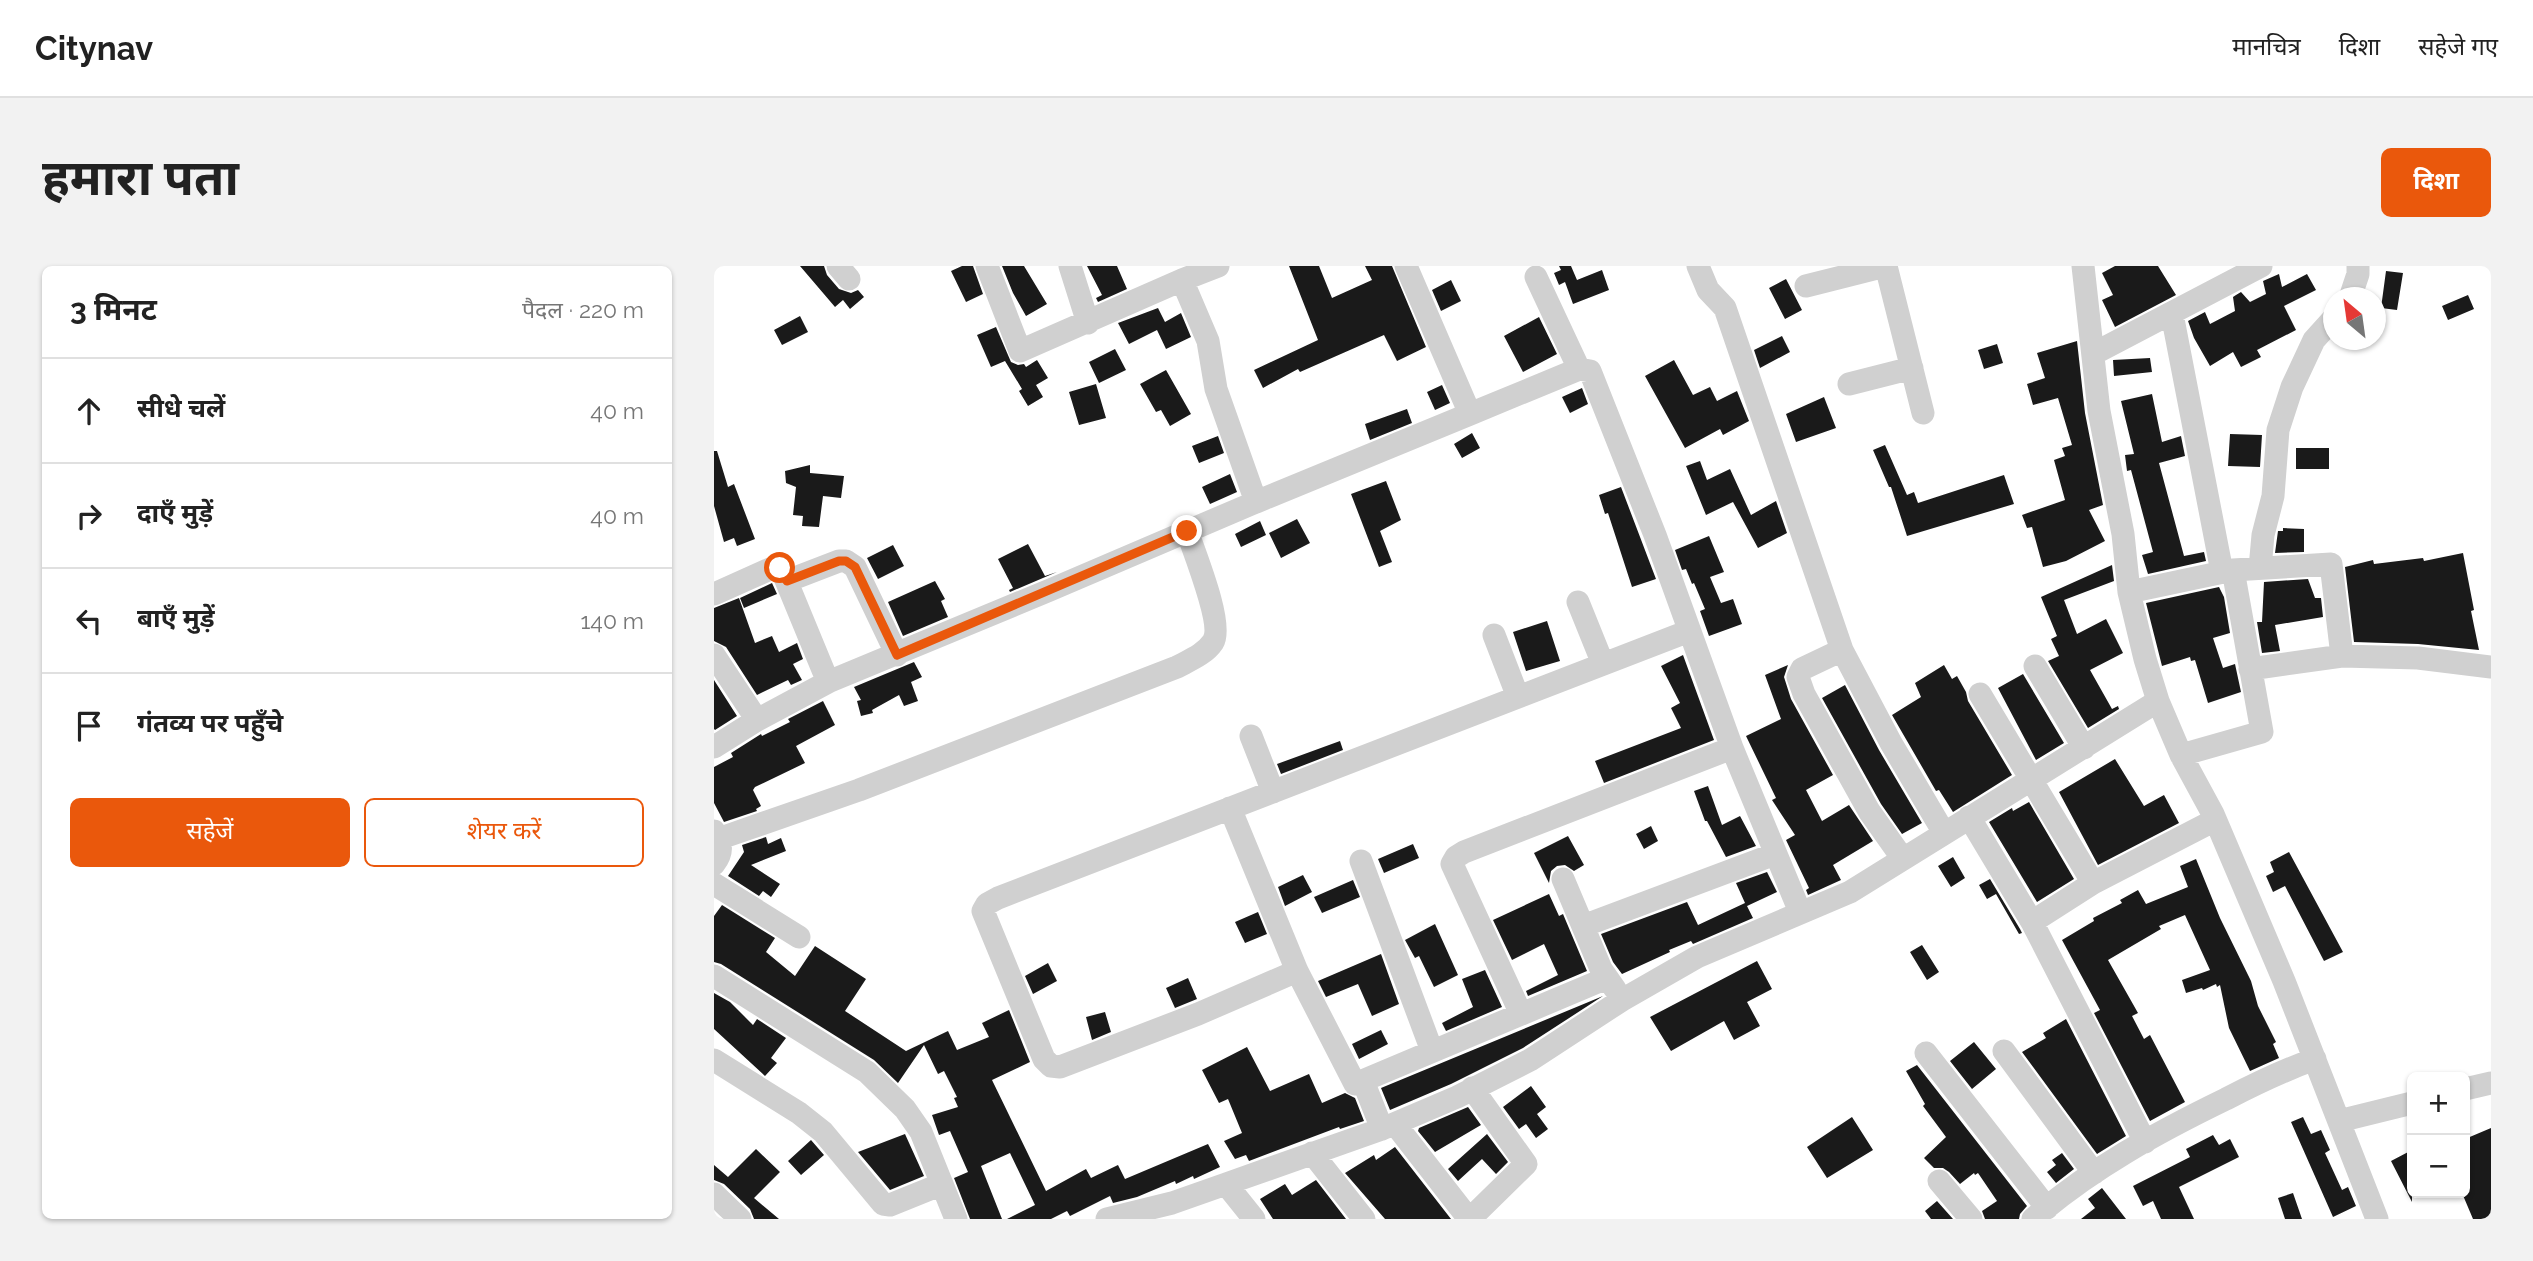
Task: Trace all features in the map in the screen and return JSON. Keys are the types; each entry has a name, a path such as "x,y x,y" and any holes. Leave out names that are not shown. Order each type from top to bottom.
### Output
{"street":[{"path":"987,266 1020,351 1218,266"},
{"path":"1070,266 1087,324"},
{"path":"1406,266 1470,414"},
{"path":"1698,266 1709,290 1725,308 1842,650 1891,743 1944,833"},
{"path":"1806,286 1885,266 1923,413"},
{"path":"2083,266 2099,411 2123,534 2129,593 2145,659 2158,701 2181,755 2215,820 2284,981 2377,1219"},
{"path":"2093,354 2261,266"},
{"path":"2354,287 2358,266"},
{"path":"1536,276 1579,369"},
{"path":"1182,280 1208,341 1216,388 1256,502"},
{"path":"2172,314 2262,732 2181,755"},
{"path":"2260,568 2263,536 2273,496 2278,430 2292,387 2314,340 2323,330"},
{"path":"1849,384 1912,368"},
{"path":"714,747 757,720 828,682 1579,369 1590,371 1595,379 1732,748 1800,912"},
{"path":"714,864 720,856 721,845 716,835 859,790 1165,672 1199,656 1215,640 1217,621 1187,531"},
{"path":"787,581 839,561 846,561 855,567 897,655"},
{"path":"2129,593 2227,571 2331,564 2342,656"},
{"path":"714,594 777,567 783,570 828,682"},
{"path":"1578,603 1603,664"},
{"path":"1297,971 1198,1014 1060,1067 1051,1066 1044,1059 983,911 987,904 998,898 1689,631"},
{"path":"1494,635 1518,697"},
{"path":"1842,650 1802,669 1798,677 1804,694 1869,811 1903,859"},
{"path":"714,655 757,720"},
{"path":"2250,669 2342,656 2418,658 2491,667"},
{"path":"2035,666 2084,748"},
{"path":"1980,694 2093,883"},
{"path":"1107,1219 1172,1203 1388,1126 1530,1060 1622,1000 1697,957 1850,892 2158,701"},
{"path":"1251,736 1273,792"},
{"path":"1521,1014 1452,864 1455,858 1464,852 1732,748"},
{"path":"1230,808 1297,971 1355,1084 1607,978"},
{"path":"1969,817 2032,922 2144,1142"},
{"path":"2032,922 2093,883 2215,820"},
{"path":"1583,926 1775,854"},
{"path":"1361,861 1432,1052"},
{"path":"1563,879 1601,969 1622,1000"},
{"path":"714,884 799,937"},
{"path":"714,976 867,1072 905,1109 921,1132 956,1219"},
{"path":"2004,1051 2094,1173"},
{"path":"1926,1053 2040,1214 2094,1173 2144,1142 2288,1068 2315,1059"},
{"path":"714,1060 799,1113 823,1132 883,1205 890,1205 942,1184"},
{"path":"1363,1081 1388,1126 1475,1217 1526,1164 1472,1088"},
{"path":"2470,1089 2491,1083"},
{"path":"2339,1121 2407,1104"},
{"path":"1312,1153 1364,1219"},
{"path":"1939,1181 1971,1219"},
{"path":"1226,1184 1254,1219"},
{"path":"714,1194 740,1219"}],"building":[{"path":"800,266 824,266 827,275 839,289 851,293 858,290 864,297 850,309 843,300 835,307"},
{"path":"962,266 973,266 983,294 966,302 951,271"},
{"path":"1002,266 1024,266 1047,304 1026,316"},
{"path":"1087,266 1117,266 1127,289 1098,302 1096,298 1102,295"},
{"path":"1289,266 1319,266 1332,298 1372,280 1365,266 1392,266 1426,347 1397,361 1384,335 1300,372 1298,369 1263,388 1254,370 1318,340"},
{"path":"1559,266 1571,266 1577,280 1602,270 1609,290 1573,304 1565,282 1559,285 1554,273 1561,270"},
{"path":"2115,266 2158,266 2176,295 2115,327 2102,300 2113,295 2102,273"},
{"path":"2386,271 2403,273 2397,310 2386,309 2386,287 2384,287"},
{"path":"2279,274 2282,287 2307,274 2316,290 2284,306 2296,330 2257,350 2261,357 2241,367 2233,352 2210,366 2188,321 2205,312 2210,324 2235,311 2233,297 2241,292 2250,302 2266,294 2263,281"},
{"path":"1786,279 1802,310 1785,319 1769,288"},
{"path":"1451,280 1461,301 1441,311 1432,290"},
{"path":"2468,295 2474,309 2448,320 2442,306"},
{"path":"1158,308 1165,322 1181,313 1191,337 1166,349 1157,330 1129,344 1118,323"},
{"path":"800,316 808,332 782,345 774,330"},
{"path":"1539,317 1557,354 1523,372 1504,336"},
{"path":"996,327 1011,362 1024,364 1026,367 1037,360 1048,378 1036,385 1043,397 1028,406 1019,391 1022,389 1005,361 991,367 977,335"},
{"path":"1782,336 1790,352 1760,368 1754,350"},
{"path":"2077,341 2085,413 2103,505 2089,510 2105,541 2066,561 2043,567 2032,527 2027,528 2022,515 2065,500 2054,460 2065,456 2062,448 2072,445 2058,398 2033,405 2027,384 2045,378 2037,353"},
{"path":"1997,344 2003,363 1984,369 1978,350"},
{"path":"1115,349 1126,370 1099,383 1089,362"},
{"path":"2150,358 2152,372 2114,376 2113,360"},
{"path":"1674,360 1693,395 1710,387 1717,401 1737,391 1749,421 1723,435 1720,429 1685,448 1645,376"},
{"path":"1166,370 1191,414 1170,426 1161,410 1156,412 1140,384"},
{"path":"1096,384 1106,418 1079,425 1069,392"},
{"path":"1442,385 1450,403 1435,410 1427,392"},
{"path":"1582,388 1588,404 1570,413 1562,397"},
{"path":"2152,394 2162,442 2181,436 2185,456 2159,463 2184,556 2204,552 2206,561 2148,574 2142,555 2153,552 2131,470 2127,471 2125,455 2134,454 2121,401"},
{"path":"1824,397 1836,428 1796,442 1786,414"},
{"path":"1407,409 1412,423 1370,440 1365,424"},
{"path":"1472,433 1480,448 1462,458 1454,444"},
{"path":"2230,434 2262,435 2260,467 2228,466"},
{"path":"1218,436 1224,453 1199,463 1192,446"},
{"path":"1885,445 1907,495 1914,492 1918,503 2004,475 2014,504 1907,536 1891,487 1873,450"},
{"path":"2296,448 2329,448 2329,469 2296,469"},
{"path":"714,451 717,451 728,487 734,484 755,539 737,546 734,538 724,542 714,506"},
{"path":"1700,461 1707,480 1730,469 1751,515 1776,501 1787,533 1758,548 1733,502 1706,515 1686,466"},
{"path":"810,465 810,473 844,476 841,498 823,496 819,527 802,526 803,516 793,515 796,487 786,483 785,471"},
{"path":"1230,474 1237,492 1210,504 1202,487"},
{"path":"1386,481 1401,520 1380,531 1392,562 1379,567 1351,494"},
{"path":"1621,487 1656,579 1632,587 1608,513 1605,514 1599,495"},
{"path":"1297,519 1310,543 1281,558 1269,533"},
{"path":"1260,521 1266,535 1241,547 1235,534"},
{"path":"2283,528 2304,529 2304,552 2275,553 2278,531 2283,531"},
{"path":"1709,536 1724,572 1710,577 1721,603 1733,599 1742,624 1709,636 1700,611 1705,609 1686,569 1682,570 1675,550"},
{"path":"1028,544 1045,576 1057,572 1010,592 1013,588 998,559"},
{"path":"893,545 904,566 878,579 867,558"},
{"path":"2463,553 2479,650 2354,642 2345,567 2373,560 2374,564 2423,558 2424,561"},
{"path":"2112,565 2114,581 2064,600 2077,634 2106,619 2123,653 2090,670 2112,709 2118,706 2119,709 2088,728 2048,661 2059,656 2051,639 2057,636 2041,597"},
{"path":"2308,579 2315,598 2321,598 2323,617 2275,625 2280,651 2262,653 2257,622 2262,622 2264,582"},
{"path":"935,581 945,599 941,601 948,617 903,636 888,602"},
{"path":"772,583 777,594 744,608 740,598"},
{"path":"2219,587 2224,597 2230,633 2213,638 2223,668 2235,664 2241,692 2208,703 2195,660 2191,661 2190,657 2162,666 2146,603"},
{"path":"739,598 755,643 772,636 779,652 797,643 803,659 793,664 802,680 791,685 788,680 757,695 726,647 714,641 714,608"},
{"path":"1547,621 1560,661 1526,671 1513,632"},
{"path":"1683,655 1714,740 1604,783 1595,761 1681,728 1671,708 1680,703 1661,666"},
{"path":"914,662 922,677 911,682 918,701 904,706 899,695 872,710 873,713 861,716 857,701 861,700 854,687"},
{"path":"1788,665 1784,677 1791,699 1833,775 1806,790 1822,821 1849,805 1873,841 1833,865 1841,880 1808,895 1806,890 1809,888 1786,840 1795,835 1772,800 1776,798 1746,736 1781,719 1765,675"},
{"path":"1944,665 1952,679 1957,676 1968,701 2012,775 1953,812 1939,790 1936,791 1892,715 1921,697 1915,683"},
{"path":"2023,674 2064,743 2036,760 1998,688"},
{"path":"714,680 737,716 715,730 714,729"},
{"path":"1845,685 1922,823 1902,834 1881,804 1822,698"},
{"path":"823,701 835,725 796,746 805,763 755,787 753,790 761,806 757,811 724,822 714,803 714,767 733,757 731,753 761,734 762,736 790,722 788,719"},
{"path":"1340,741 1343,750 1281,774 1277,764"},
{"path":"2115,759 2144,806 2164,795 2179,823 2098,865 2059,792"},
{"path":"1708,786 1722,825 1740,816 1756,846 1726,857 1705,821 1694,791"},
{"path":"2029,802 2074,879 2037,902 1989,822 2012,808 2013,811"},
{"path":"1651,826 1658,841 1644,849 1636,834"},
{"path":"1568,836 1584,865 1574,871 1565,865 1557,866 1551,871 1549,883 1534,853"},
{"path":"766,837 768,844 781,838 786,851 751,865 780,884 771,897 763,891 759,896 728,876 744,852 742,845"},
{"path":"1413,844 1419,858 1384,873 1378,859"},
{"path":"2289,852 2343,952 2324,961 2285,886 2273,892 2266,876 2274,872 2270,862"},
{"path":"1953,857 1965,878 1951,887 1938,866"},
{"path":"2196,859 2220,918 2251,981 2258,1006 2276,1042 2273,1044 2279,1058 2250,1071 2229,1028 2220,985 2186,993 2182,980 2210,970 2185,915 2159,926 2161,929 2108,960 2138,1013 2132,1016 2144,1039 2150,1035 2185,1102 2150,1121 2094,1013 2100,1010 2062,940 2138,890 2146,904 2188,887 2180,866"},
{"path":"1767,872 1777,892 1747,906 1753,918 1693,944 1691,941 1669,950 1670,952 1622,974 1613,962 1601,934 1687,902 1698,925 1745,903 1736,883"},
{"path":"1303,875 1312,892 1285,906 1278,887"},
{"path":"1990,879 2022,933 2019,934 1996,894 1987,899 1979,885"},
{"path":"1353,880 1360,897 1322,913 1314,897"},
{"path":"1549,894 1559,916 1563,914 1587,971 1528,996 1526,991 1558,975 1544,944 1512,960 1493,920"},
{"path":"722,905 775,938 766,952 795,976 815,946 866,979 845,1011 906,1051 948,1031 957,1050 989,1037 982,1023 1009,1010 1030,1062 992,1080 1046,1191 1086,1169 1091,1178 1118,1165 1125,1179 1208,1144 1220,1167 1194,1179 1193,1176 1176,1184 1175,1181 1137,1197 1113,1203 1110,1196 1070,1216 1067,1211 1051,1219 1007,1219 1035,1205 1010,1153 981,1166 1002,1219 970,1219 954,1178 968,1172 950,1131 939,1135 932,1115 958,1107 954,1098 957,1097 944,1071 938,1074 924,1045 898,1083 874,1060 714,962 714,916"},
{"path":"1258,912 1267,934 1245,943 1235,922"},
{"path":"1435,924 1458,975 1434,987 1419,956 1415,958 1405,940"},
{"path":"1922,945 1939,972 1927,980 1910,952"},
{"path":"1381,954 1399,1004 1372,1016 1358,984 1326,997 1318,981"},
{"path":"1757,961 1772,989 1747,1002 1760,1026 1734,1040 1724,1021 1671,1051 1650,1017"},
{"path":"1048,963 1057,981 1033,994 1025,976"},
{"path":"1485,970 1502,1007 1446,1031 1442,1023 1473,1007 1462,979"},
{"path":"1188,978 1197,999 1175,1008 1166,988"},
{"path":"714,993 730,1002 753,1025 757,1019 786,1038 771,1058 777,1063 765,1076 714,1029"},
{"path":"1603,996 1523,1048 1451,1084 1390,1110 1381,1088"},
{"path":"1105,1012 1111,1032 1092,1040 1086,1017"},
{"path":"2066,1019 2126,1136 2097,1154 2022,1052 2046,1038 2043,1033"},
{"path":"1381,1030 1388,1044 1359,1059 1352,1044"},
{"path":"1974,1042 1996,1069 1972,1089 1950,1061"},
{"path":"1247,1047 1270,1091 1309,1074 1322,1103 1345,1093 1355,1098 1364,1121 1340,1129 1339,1127 1249,1161 1246,1155 1235,1159 1224,1141 1242,1133 1228,1099 1219,1103 1202,1070"},
{"path":"1917,1065 2027,1206 2019,1219 1985,1219 1982,1211 1997,1201 1978,1173 1960,1184 1949,1172 1943,1168 1934,1168 1924,1158 1946,1137 1923,1106 1925,1104 1906,1071"},
{"path":"1531,1086 1546,1107 1537,1114 1548,1129 1536,1138 1526,1124 1519,1129 1503,1107"},
{"path":"1468,1107 1481,1125 1435,1152 1418,1131 1419,1128"},
{"path":"1852,1117 1873,1150 1827,1178 1807,1147"},
{"path":"2303,1117 2311,1134 2321,1130 2330,1150 2325,1153 2342,1190 2348,1187 2356,1206 2333,1217 2291,1122"},
{"path":"2491,1128 2491,1219 2473,1219 2464,1198 2470,1198 2470,1137"},
{"path":"905,1134 924,1176 890,1190 858,1152"},
{"path":"1487,1134 1508,1162 1496,1174 1482,1159 1458,1181 1448,1169"},
{"path":"2213,1135 2219,1145 2230,1139 2239,1157 2179,1187 2194,1219 2161,1219 2153,1201 2143,1206 2133,1186 2190,1157 2186,1149"},
{"path":"811,1140 824,1155 801,1175 788,1161"},
{"path":"1395,1147 1451,1219 1385,1219 1345,1173 1374,1155 1376,1160"},
{"path":"756,1149 780,1172 754,1198 779,1219 754,1219 750,1209 724,1184 714,1180 714,1165 728,1177"},
{"path":"2062,1153 2074,1169 2056,1183 2047,1172 2056,1165 2052,1160"},
{"path":"2407,1153 2407,1192 2391,1161"},
{"path":"1316,1180 1346,1219 1273,1219 1260,1199 1285,1184 1292,1195"},
{"path":"2102,1188 2126,1219 2081,1219 2095,1208 2088,1199"},
{"path":"2293,1193 2302,1219 2285,1219 2278,1198"},
{"path":"1937,1201 1953,1219 1931,1219 1925,1211"}],"route":[{"path":"780,568 787,581 839,561 846,561 855,567 897,655 1187,531"}]}
